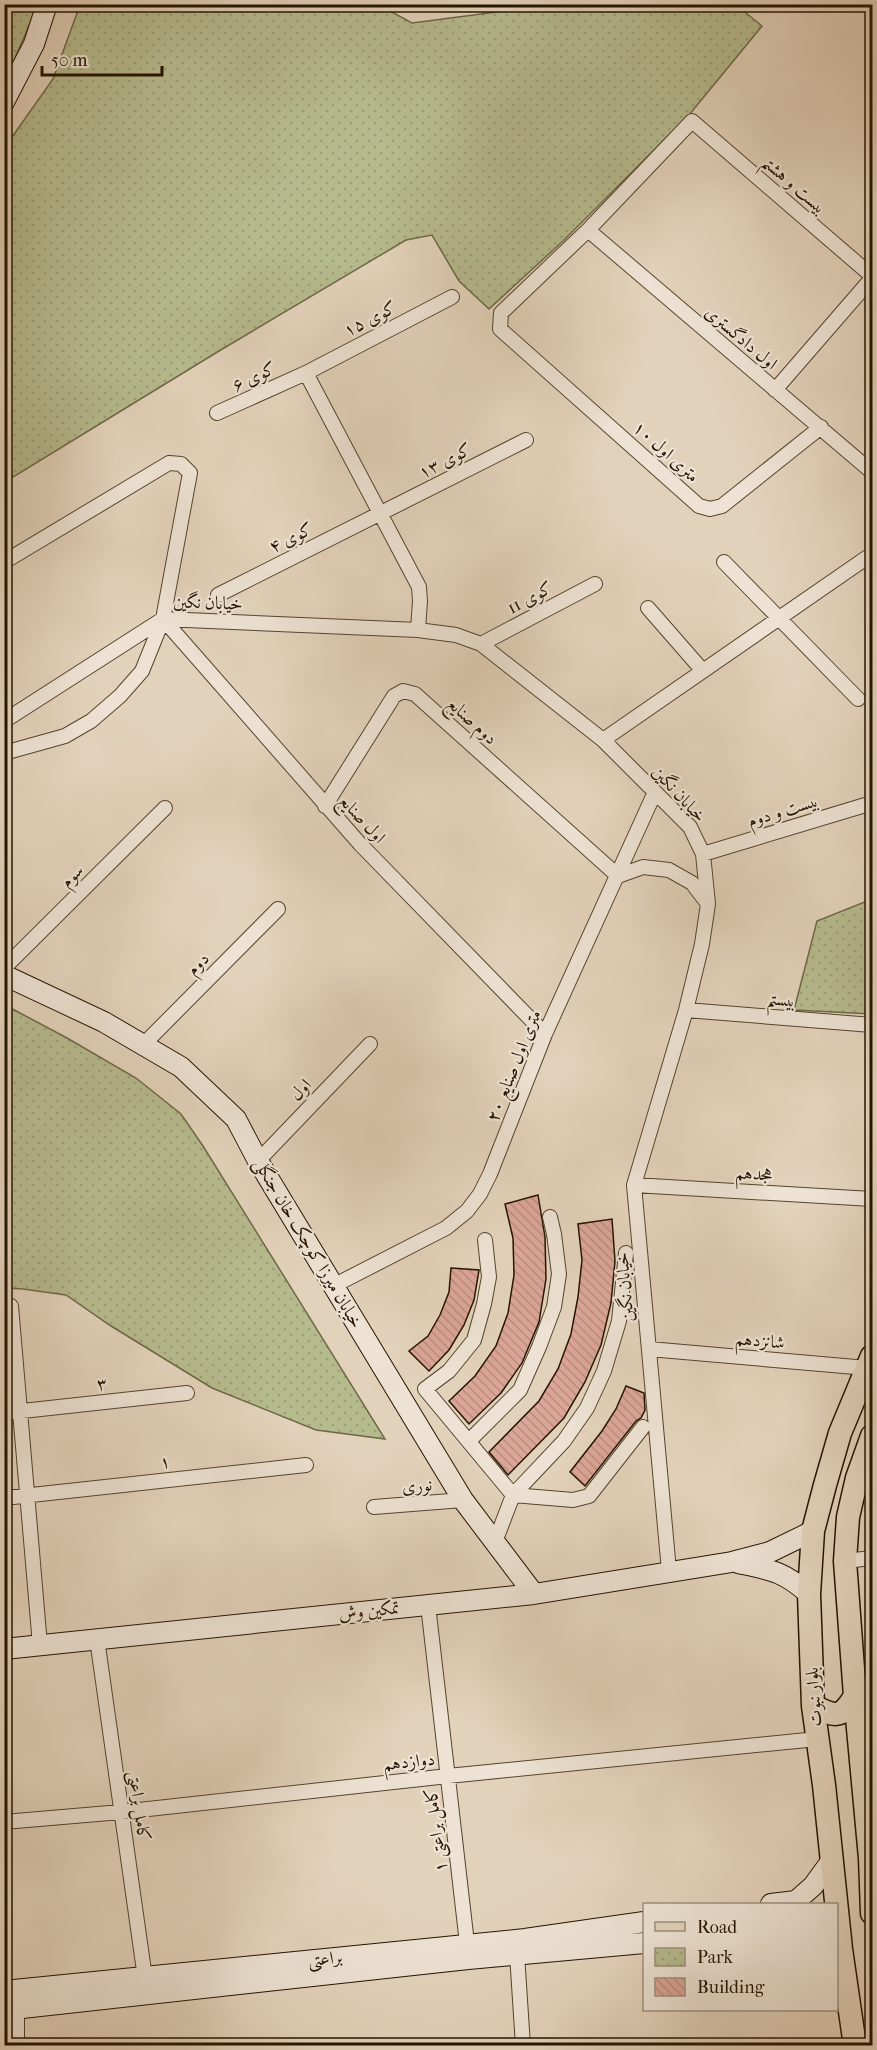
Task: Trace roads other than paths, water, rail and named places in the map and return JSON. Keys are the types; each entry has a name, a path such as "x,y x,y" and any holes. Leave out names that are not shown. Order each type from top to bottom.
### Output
{"main road":[{"name":"بلوار نبوت","path":"835,1903 824,1785 813,1706 809,1594 813,1531 840,1432 870,1362"},
{"path":"873,1436 857,1478 848,1517 845,1561 855,1696 866,1731 862,1782 871,1859 873,1913"},
{"path":"813,1706 836,1714 846,1711 855,1696"},
{"path":"824,1785 832,1771 851,1767 862,1782"},
{"name":"بلوار نبوت","path":"839,1947 855,2046"}],"street":[{"path":"4,102 34,44 47,4"},
{"name":"بیست و هشتم","path":"588,230 692,121 873,277"},
{"name":"۱۰ متری اول","path":"588,230 501,313 500,329 699,506 710,509 722,506 821,427"},
{"name":"اول دادگستری","path":"588,230 873,472"},
{"path":"775,390 873,277"},
{"name":"کوی ۱۵","path":"306,373 452,297"},
{"path":"306,373 419,587 418,630"},
{"name":"کوی ۶","path":"217,413 306,373"},
{"name":"کوی ۱۳","path":"381,514 526,440"},
{"path":"4,562 169,463 181,464 189,472 163,620 142,671 120,696 91,721 65,736 4,753"},
{"name":"کوی ۴","path":"218,595 381,514"},
{"path":"603,740 867,558 873,572"},
{"path":"724,562 778,620 858,699"},
{"name":"کوی 11","path":"481,644 595,584"},
{"path":"648,608 703,671"},
{"name":"خیابان نگین","path":"4,721 163,620 418,630 456,635 481,644 603,740 690,827 703,854 708,904 702,944 686,1010 634,1185 669,1572"},
{"name":"اول صنایع","path":"163,620 325,806 545,1034"},
{"name":"دوم صنایع","path":"325,806 394,696 403,691 415,694 618,876"},
{"name":"۲۰ متری اول صنایع","path":"333,1286 446,1228 467,1211 480,1194 545,1034 655,792"},
{"name":"بیست و دوم","path":"703,854 873,803"},
{"name":"سوم","path":"4,968 165,808"},
{"path":"618,876 643,867 669,870 693,883 708,904"},
{"name":"دوم","path":"143,1045 278,909"},
{"name":"خیابان میرزا کوچک خان جنگلی","path":"4,975 104,1022 181,1067 236,1119 258,1161 463,1500 534,1594"},
{"name":"بیستم","path":"686,1010 873,1025"},
{"name":"اول","path":"258,1161 370,1044"},
{"name":"هجدهم","path":"634,1185 873,1199"},
{"path":"469,1442 520,1390 554,1307 559,1274 550,1217"},
{"path":"485,1240 489,1276 474,1340 449,1371 425,1389 513,1495 573,1500 589,1496 643,1427"},
{"path":"495,1542 513,1495 564,1441 587,1408 604,1371 620,1321 626,1253"},
{"path":"11,1306 40,1645"},
{"name":"شانزدهم","path":"649,1349 870,1362"},
{"name":"۳","path":"4,1413 187,1393"},
{"name":"۱","path":"4,1497 306,1465"},
{"name":"نوری","path":"374,1508 463,1500"},
{"name":"تمکین وش","path":"4,1649 534,1594 732,1562 770,1552 813,1531"},
{"path":"845,1561 873,1558"},
{"path":"732,1562 775,1571 795,1582 809,1594"},
{"name":"کامل براعتی ۱","path":"428,1605 468,1951"},
{"name":"کامل براعتی","path":"97,1639 146,1985"},
{"name":"دوازدهم","path":"4,1822 121,1812 817,1739"},
{"path":"784,1903 796,1901 813,1886 832,1860"},
{"name":"براعتی","path":"4,1991 276,1982 468,1951 525,1939 643,1922"},
{"name":"براعتی","path":"468,1951 517,1954 643,1943"},
{"path":"517,1954 523,2046"},
{"name":"براعتی","path":"11,2009 146,1985"},
{"path":"11,2009 17,2046"}]}
